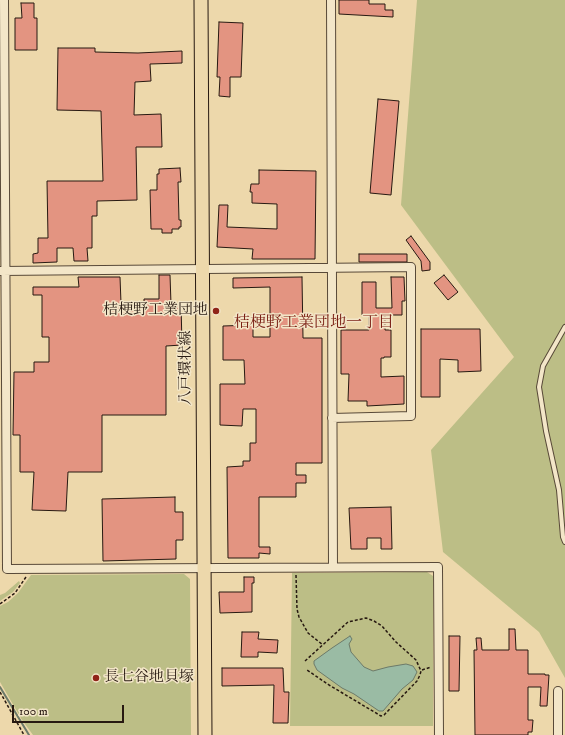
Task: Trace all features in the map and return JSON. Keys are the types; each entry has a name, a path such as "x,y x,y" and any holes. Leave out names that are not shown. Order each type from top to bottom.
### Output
{"main road":[{"name":"八戸環状線","path":"201,0 205,735"}],"street":[{"path":"4,0 3,271 8,569 334,566 438,567 439,735"},
{"path":"331,0 332,418 334,566"},
{"path":"3,271 411,267 411,416 332,418"},
{"path":"558,691 558,735"}],"lane":[{"path":"565,327 543,366 540,387 546,432 558,490 563,537 565,542"}],"path":[{"path":"296,567 296,595 299,616 308,633 323,646"},
{"path":"0,604 15,593 29,573 29,569"},
{"path":"305,661 348,622 366,618 382,626 396,642 416,660 421,671 417,681 384,715 381,716 307,670"},
{"path":"421,671 439,665"},
{"path":"0,692 24,735"}],"green space":[{"path":"417,0 565,0 565,678 539,632 443,552 431,450 514,357 401,205"},
{"path":"427,572 433,576 433,726 290,726 292,573"},
{"path":"184,574 190,579 191,735 33,735 22,720 0,682 0,606 8,602 18,593 31,575"},
{"path":"19,581 20,583 13,592 0,601 0,595 5,593"}],"shaded area":[{"path":"350,636 352,639 349,644 351,652 364,667 373,671 406,664 413,666 417,672 413,680 402,689 383,711 379,711 354,694 342,688 317,670 314,664 314,661"}],"building":[{"path":"339,0 369,0 369,4 385,4 385,10 393,10 393,17 339,14"},
{"path":"21,3 34,3 34,18 37,18 37,50 15,50 15,18 22,18"},
{"path":"219,22 243,23 241,77 230,77 230,97 219,96 220,77 217,77"},
{"path":"58,48 95,48 95,52 138,53 182,51 182,63 150,64 151,81 135,82 134,115 161,114 162,147 136,147 137,200 97,201 97,216 92,216 92,248 87,248 88,261 74,261 73,248 57,248 57,262 33,263 33,254 38,253 38,238 48,238 47,181 103,181 101,111 57,110"},
{"path":"378,99 399,101 391,195 370,193"},
{"path":"180,168 181,182 178,182 179,220 181,220 181,227 179,227 179,229 172,229 172,233 162,233 162,229 151,229 150,190 157,190 157,174 159,174 159,169"},
{"path":"259,170 316,171 315,259 252,259 253,249 217,247 219,205 228,205 227,227 277,229 277,204 252,203 252,192 250,192 251,184 259,184"},
{"path":"411,236 430,262 430,270 422,271 421,261 406,240"},
{"path":"359,254 407,254 407,262 359,262"},
{"path":"159,275 170,275 171,304 181,304 182,345 166,346 166,415 102,415 102,472 68,472 66,511 32,510 34,472 20,472 20,435 13,435 14,372 34,372 34,362 49,362 49,337 42,337 42,295 33,295 33,287 79,287 78,277 120,277 121,303 144,303 144,299 159,299"},
{"path":"444,275 458,292 448,300 434,283"},
{"path":"302,277 303,338 322,338 322,463 296,463 296,475 306,475 306,483 296,483 296,497 259,497 259,547 270,547 270,554 259,553 259,558 228,558 227,467 243,466 243,461 250,461 250,443 256,443 256,409 243,409 242,426 220,425 220,384 245,384 244,360 223,360 223,326 253,325 253,337 270,337 270,287 233,288 233,278"},
{"path":"391,277 404,277 405,301 402,301 402,315 385,315 385,330 391,330 391,357 381,358 381,377 404,376 404,404 367,406 367,401 348,401 349,374 341,374 341,330 369,330 369,315 362,315 362,282 376,282 376,308 392,308"},
{"path":"421,329 480,329 481,371 458,372 458,360 440,359 440,397 421,397"},
{"path":"175,497 175,512 183,512 183,540 176,540 176,559 103,561 102,499"},
{"path":"391,507 392,549 381,549 381,538 367,538 367,549 351,549 349,508"},
{"path":"244,577 254,577 254,583 252,583 252,612 220,613 219,592 244,592"},
{"path":"509,629 515,629 516,650 528,650 528,674 549,675 547,706 540,706 541,687 528,687 528,720 533,720 532,732 528,732 528,735 475,735 474,650 477,650 476,638 481,638 482,650 509,650"},
{"path":"242,632 259,632 258,639 278,640 277,653 258,652 258,657 241,657"},
{"path":"449,636 460,636 459,691 449,691"},
{"path":"222,668 283,668 284,692 289,692 288,723 273,723 274,685 222,686"}],"waterway":[{"path":"0,687 29,735"}],"place":[{"name":"桔梗野工業団地","path":"216,311"},
{"name":"長七谷地貝塚","path":"96,678"}],"district":[{"name":"桔梗野工業団地一丁目","path":"314,324"}]}
